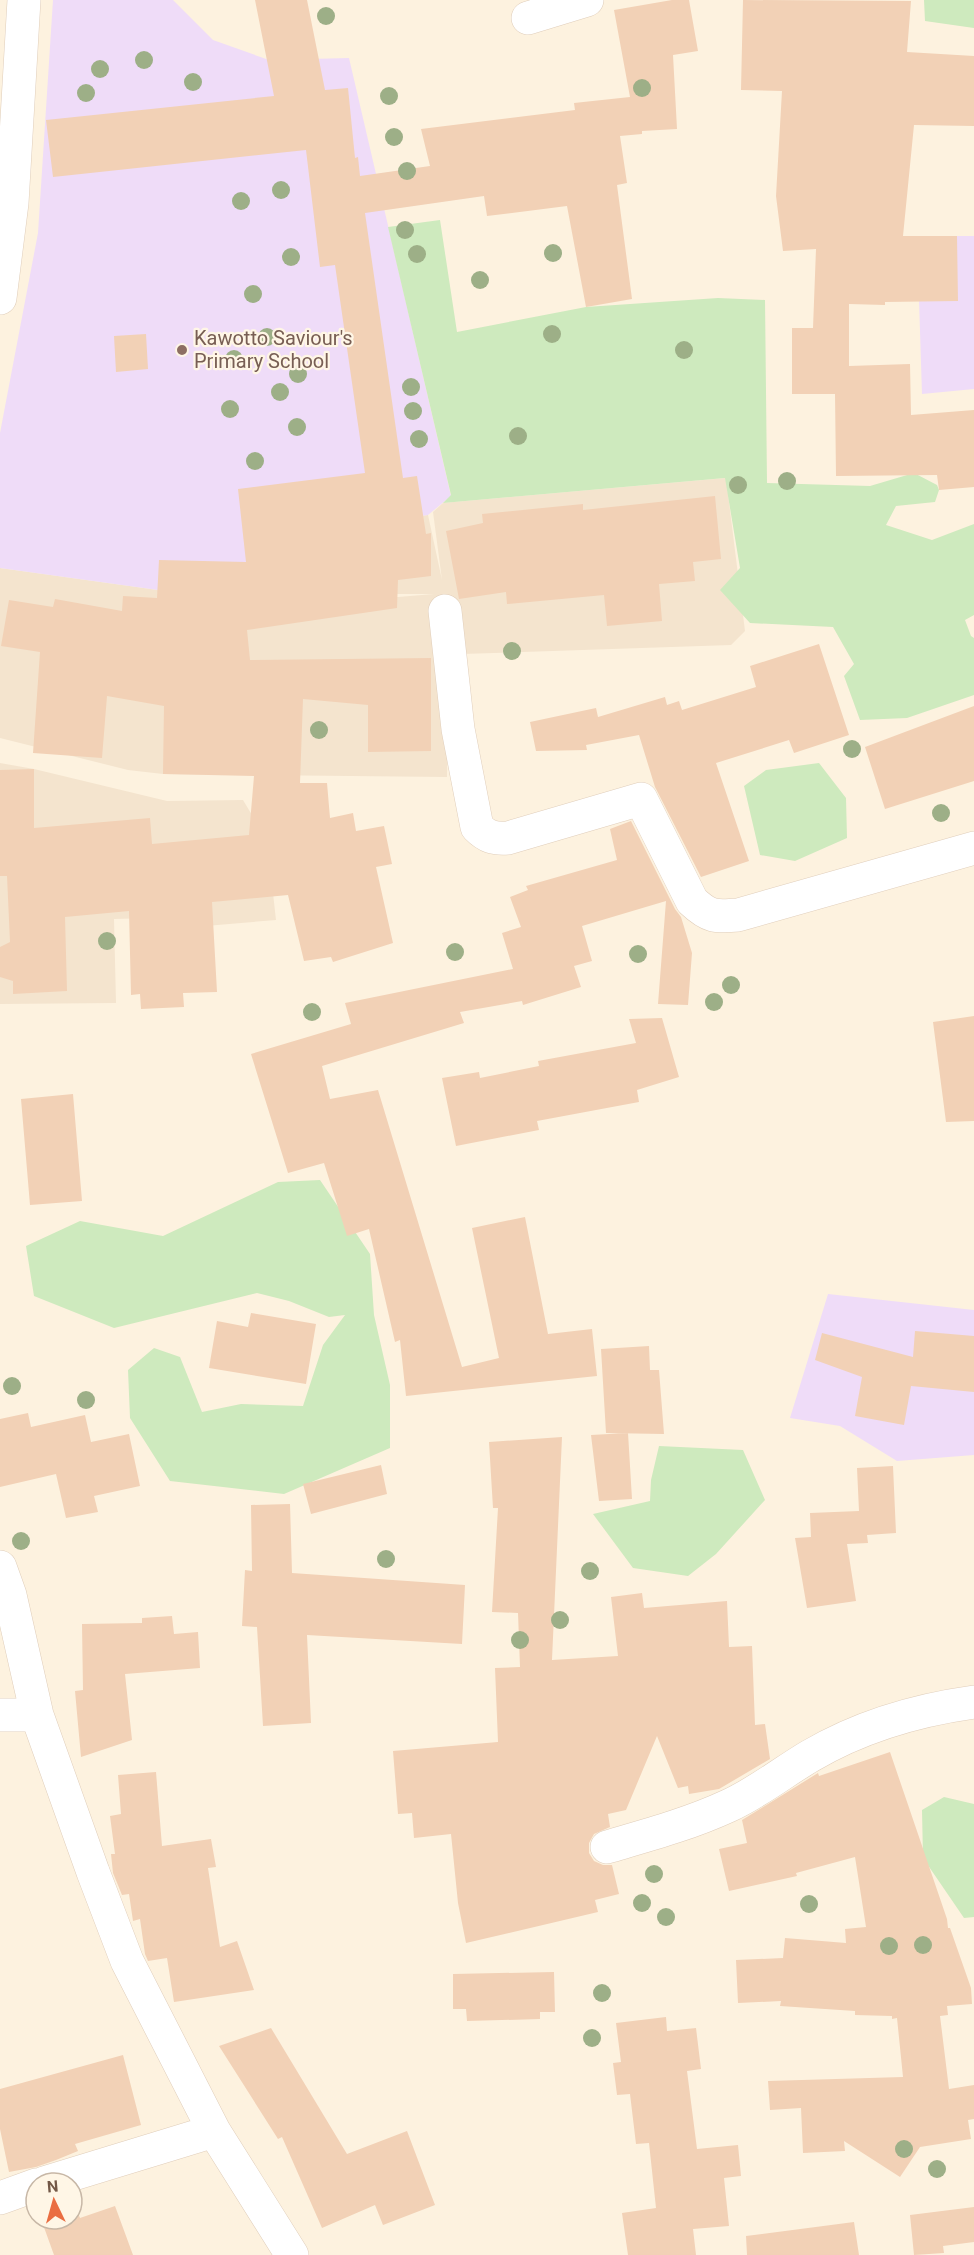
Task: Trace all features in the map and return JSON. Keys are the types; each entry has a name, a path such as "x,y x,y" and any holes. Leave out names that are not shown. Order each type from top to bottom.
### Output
{"street":[{"path":"0,298 12,203 24,0"},
{"path":"528,18 587,0"},
{"path":"445,611 458,729 477,827 486,836 508,838 640,799 692,901 705,913 718,917 738,915 974,848"},
{"path":"0,1567 10,1595 37,1715 127,1961 214,2132 292,2255"},
{"path":"607,1847 671,1829 729,1806 812,1755 867,1727 933,1708 974,1702"},
{"path":"0,1715 37,1715"},
{"path":"84,2171 214,2132"},
{"path":"0,2198 24,2189"}],"shaded area":[{"path":"53,0 173,0 213,40 269,60 349,58 451,496 428,515 339,528 339,594 158,590 0,568 0,433 38,233"},
{"path":"917,236 974,236 974,389 922,394"},
{"path":"726,478 745,631 731,645 448,656 447,777 163,774 128,770 0,738 0,568 158,590 398,597 434,594 339,594 339,528 428,515 442,580 433,512 443,503"},
{"path":"0,763 167,801 243,800 267,840 276,920 182,928 153,918 114,919 116,1003 0,1004"},
{"path":"828,1294 974,1310 974,1455 897,1461 840,1426 790,1418"}],"green space":[{"path":"924,0 974,0 974,28 925,21"},
{"path":"440,220 457,332 586,307 718,298 765,300 767,483 870,486 914,473 937,485 939,490 935,502 896,506 886,525 932,540 974,524 974,615 965,620 974,638 974,695 907,718 860,720 844,676 854,664 833,627 750,623 720,590 740,568 725,478 443,503 451,495 388,227"},
{"path":"819,763 846,798 847,838 795,861 760,855 744,786 766,770"},
{"path":"320,1180 370,1254 374,1315 390,1385 390,1448 284,1494 170,1481 130,1418 128,1370 154,1348 180,1357 202,1412 241,1404 303,1406 323,1345 345,1315 329,1317 289,1301 257,1293 114,1328 34,1296 26,1246 80,1221 163,1236 278,1182"},
{"path":"659,1446 743,1450 765,1500 716,1554 688,1576 633,1568 593,1514 650,1501 651,1480"},
{"path":"944,1797 974,1804 974,1917 964,1918 923,1858 922,1810"}],"building":[{"path":"255,0 307,0 325,90 348,88 355,158 358,157 360,176 430,166 421,129 575,110 574,103 630,97 614,10 672,0 689,0 698,51 673,55 677,129 642,131 642,134 620,136 627,183 617,185 632,299 586,307 567,206 487,216 484,196 365,213 403,478 417,476 426,534 431,533 431,576 398,580 397,608 247,630 250,660 431,658 431,751 368,752 368,705 303,699 300,783 327,783 330,818 353,813 356,831 384,826 392,864 376,867 393,943 333,962 331,957 304,961 288,895 212,902 217,992 183,993 184,1007 141,1009 140,994 131,995 129,911 65,917 67,991 13,994 13,981 0,977 0,947 10,942 7,876 0,876 0,770 34,769 34,828 150,818 152,844 249,835 254,776 163,774 164,706 107,696 102,758 33,753 40,652 1,646 9,600 53,607 55,599 122,611 123,596 157,598 159,560 246,562 238,489 365,473 335,265 320,267 306,150 53,177 46,120 274,96"},
{"path":"743,0 911,1 907,52 974,56 974,126 914,125 903,236 957,236 958,301 885,302 885,305 849,304 849,366 910,364 911,415 974,410 974,487 939,490 937,475 836,476 835,394 792,394 792,328 813,328 816,249 783,251 776,196 782,91 741,90"},
{"path":"146,334 148,369 116,372 114,336"},
{"path":"715,496 721,559 693,562 695,581 659,584 662,621 607,626 604,595 507,604 506,592 459,599 446,531 483,523 482,514 583,504 583,510"},
{"path":"819,644 849,735 794,753 789,740 716,763 749,861 701,877 655,787 639,735 586,745 587,750 536,751 530,722 596,708 598,717 665,697 667,705 679,701 682,710 756,687 750,666"},
{"path":"974,706 974,781 885,809 865,747"},
{"path":"631,821 681,917 692,953 688,1005 658,1004 666,901 582,926 592,961 574,966 581,987 523,1005 522,1001 460,1012 464,1023 322,1066 330,1099 378,1090 462,1367 499,1358 472,1228 525,1217 548,1334 592,1329 597,1376 406,1396 400,1340 395,1342 369,1229 347,1236 324,1163 288,1173 251,1054 351,1024 345,1003 513,969 502,933 521,927 510,897 528,890 526,886 617,860 610,829"},
{"path":"974,1016 974,1121 946,1122 933,1022"},
{"path":"662,1018 679,1077 637,1090 639,1102 537,1121 539,1130 456,1146 442,1078 479,1072 480,1078 539,1066 538,1061 636,1043 629,1019"},
{"path":"73,1094 82,1201 30,1205 21,1099"},
{"path":"251,1313 316,1324 306,1384 209,1368 217,1321 248,1327"},
{"path":"915,1331 974,1336 974,1392 911,1386 904,1425 855,1416 862,1377 815,1360 822,1333 913,1357"},
{"path":"649,1346 650,1370 659,1370 664,1434 606,1433 601,1349"},
{"path":"28,1413 31,1427 85,1415 91,1442 129,1434 140,1486 94,1496 98,1512 66,1518 56,1474 0,1487 0,1419"},
{"path":"628,1433 632,1499 599,1501 591,1435"},
{"path":"562,1437 552,1660 618,1656 611,1597 642,1593 644,1608 727,1601 729,1647 752,1646 755,1725 765,1724 770,1759 719,1789 689,1794 688,1786 678,1788 657,1736 626,1810 608,1814 610,1827 594,1834 589,1843 589,1853 594,1861 603,1865 612,1865 619,1894 595,1900 598,1912 466,1943 458,1903 451,1834 414,1838 412,1813 398,1814 393,1751 498,1742 495,1668 520,1667 518,1613 492,1612 498,1508 493,1508 489,1442"},
{"path":"381,1465 387,1494 311,1514 303,1484"},
{"path":"893,1466 896,1533 867,1535 868,1543 847,1544 856,1601 807,1608 795,1538 811,1537 810,1513 859,1511 857,1468"},
{"path":"290,1504 292,1573 465,1585 462,1644 307,1635 311,1723 263,1726 257,1627 242,1626 245,1570 252,1571 251,1505"},
{"path":"172,1616 174,1634 198,1632 200,1668 125,1674 132,1740 81,1757 75,1691 83,1690 82,1624 142,1623 142,1618"},
{"path":"890,1752 947,1919 948,1928 950,1928 971,1988 972,2004 947,2006 948,2015 940,2016 949,2089 974,2085 974,2119 968,2120 971,2139 920,2147 900,2177 844,2141 845,2151 803,2153 801,2108 770,2110 768,2081 903,2077 897,2018 855,2015 855,2011 780,2006 781,2001 738,2003 736,1960 783,1958 785,1938 846,1943 845,1929 866,1927 855,1857 796,1873 797,1876 729,1891 719,1849 747,1843 742,1820 818,1773 819,1776"},
{"path":"156,1772 162,1846 211,1839 216,1867 208,1868 220,1947 237,1941 254,1990 174,2002 167,1958 148,1961 140,1919 133,1921 129,1894 122,1895 113,1873 111,1854 115,1854 110,1816 121,1814 118,1775"},
{"path":"554,1972 555,2012 540,2012 540,2019 467,2021 466,2009 453,2009 453,1974"},
{"path":"666,2017 667,2031 696,2028 701,2069 687,2071 697,2149 738,2145 741,2176 724,2178 729,2226 693,2229 696,2255 628,2255 622,2213 656,2208 649,2143 636,2144 630,2094 617,2095 613,2063 621,2062 616,2023"},
{"path":"271,2028 347,2154 407,2131 435,2205 383,2225 375,2205 322,2228 282,2137 278,2139 219,2046"},
{"path":"123,2055 141,2125 75,2144 78,2151 56,2160 36,2167 9,2172 0,2129 0,2089"},
{"path":"115,2206 133,2255 54,2255 45,2231 84,2231 84,2217"},
{"path":"974,2207 974,2242 943,2246 944,2253 914,2255 910,2215"},
{"path":"854,2222 859,2255 747,2255 746,2236"}],"place":[{"name":"Kawotto Saviour's Primary School","path":"182,350"}]}
